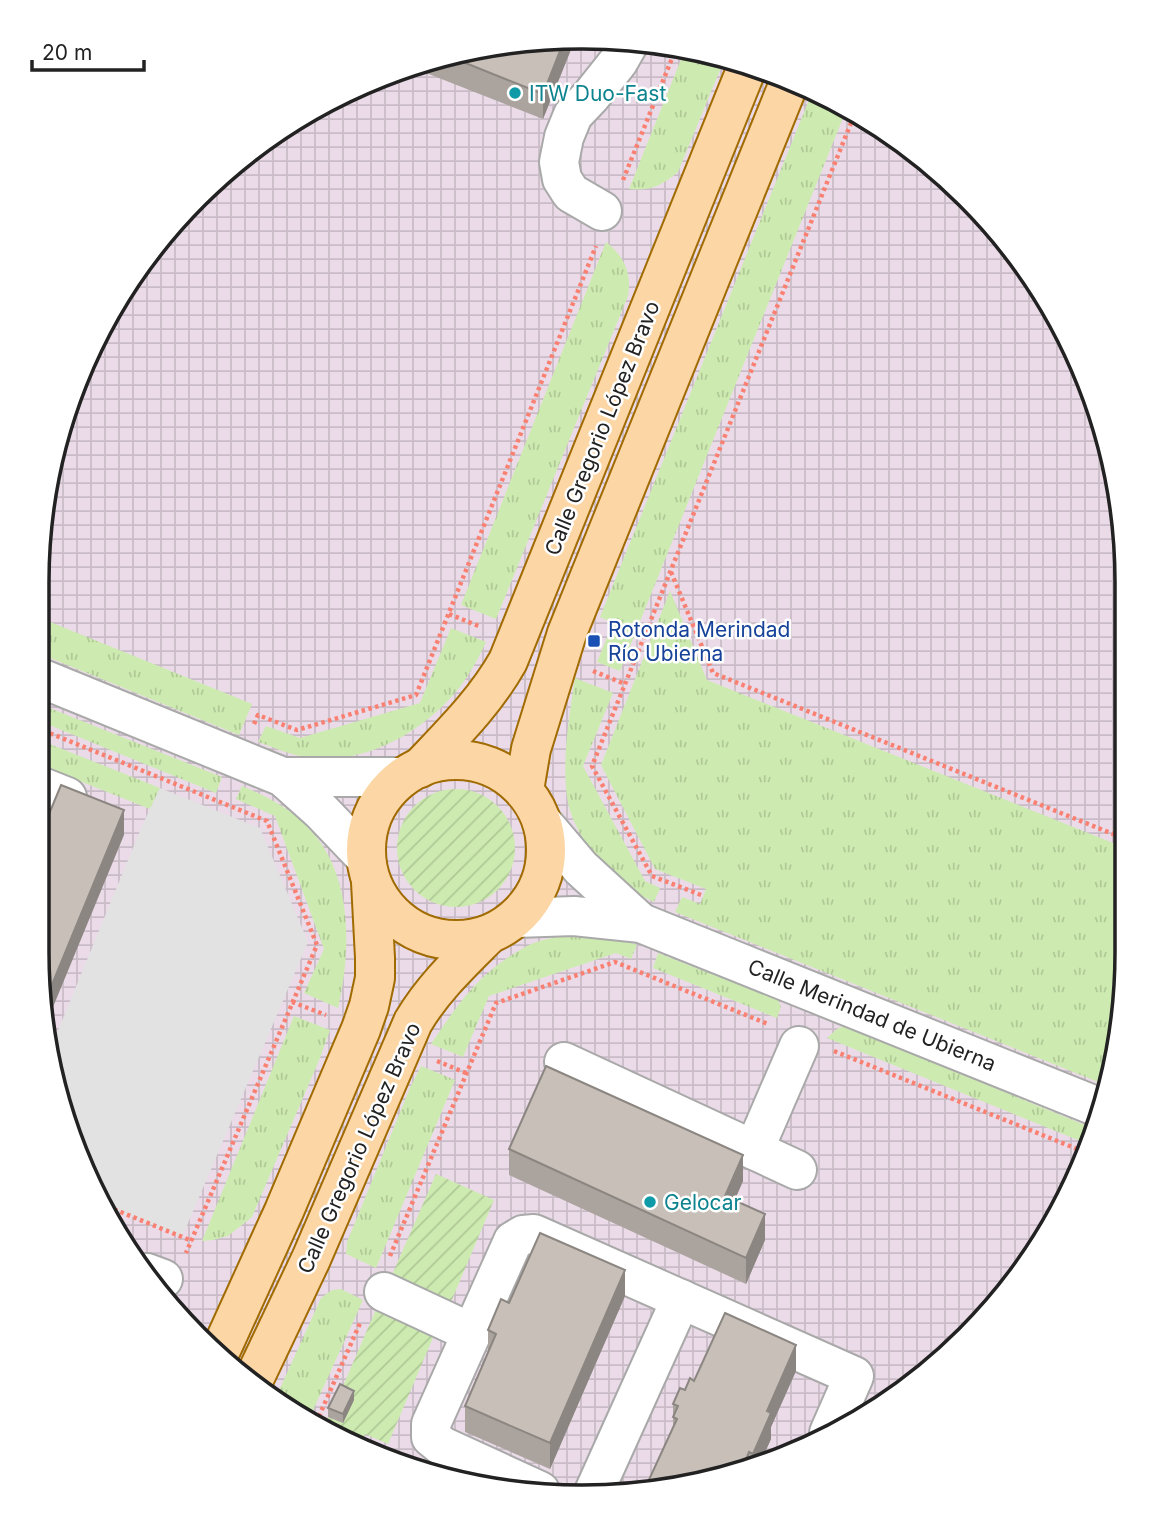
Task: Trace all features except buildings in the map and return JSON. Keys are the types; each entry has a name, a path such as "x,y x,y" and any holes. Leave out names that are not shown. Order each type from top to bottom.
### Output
{"main road":[{"name":"Calle Gregorio López Bravo","path":"412,772 474,709 496,683 508,661 744,74"},
{"name":"Calle Gregorio López Bravo","path":"533,806 531,749 567,633 786,90"},
{"path":"440,762 478,762 510,778 533,806 546,839 544,872 529,903 502,926 470,939 435,938 404,924 390,912 379,897 368,868 369,829 374,812 386,794 412,772 440,762"},
{"name":"Calle Gregorio López Bravo","path":"223,1346 284,1212 369,1006 375,978 375,958 368,868"},
{"name":"Calle Gregorio López Bravo","path":"256,1374 311,1259 423,1006 445,978 502,926"}],"street":[{"path":"607,213 572,193 562,179 559,162 564,137 573,115 591,96 624,51"},
{"path":"49,682 284,777 321,811 368,868"},
{"path":"284,777 412,772"},
{"name":"Calle Merindad de Ubierna","path":"533,806 581,868 641,923"},
{"name":"Calle Merindad de Ubierna","path":"502,926 574,916 641,923 1093,1104"},
{"path":"754,1150 801,1041"},
{"path":"564,1062 797,1170"},
{"path":"517,1481 442,1446 431,1437 431,1424 513,1241 523,1235 534,1234 854,1376 834,1421"},
{"path":"379,1290 472,1333"},
{"path":"597,1485 681,1299"}],"path":[{"path":"258,715 297,730 416,695 607,213 672,57"},
{"path":"701,895 652,876 592,766 851,122"},
{"path":"671,571 713,673 1115,835"},
{"path":"49,734 267,821 317,945 192,1241 164,1271"},
{"path":"319,1416 379,1290 496,1003 615,962 801,1041 1077,1149"},
{"path":"116,1210 192,1241"}],"shaded area":[{"path":"547,50 617,50 652,54 686,59 753,77 818,104 848,120 906,159 933,181 959,205 1005,258 1044,316 1060,346 1087,411 1105,478 1114,547 1115,582 1114,987 1105,1056 1087,1123 1060,1188 1044,1218 1005,1276 983,1303 959,1329 906,1375 848,1414 818,1430 753,1457 686,1475 617,1484 547,1484 478,1475 411,1457 346,1430 286,1395 231,1353 181,1303 139,1248 104,1188 77,1123 59,1056 50,987 50,547 59,478 67,444 77,411 104,346 139,286 181,231 205,205 258,159 316,120 346,104 411,77 444,67 478,59"},
{"path":"160,788 260,828 308,942 182,1237 116,1210 77,1123 56,1035"}],"green space":[{"path":"681,58 721,67 678,172 655,187 629,189"},
{"path":"809,100 843,117 620,671 597,662 613,623 600,617"},
{"path":"606,242 618,253 628,272 628,296 496,619 461,605"},
{"path":"670,591 707,680 1115,844 1114,987 1099,1082 675,912 682,897 700,904 706,889 655,869 601,765"},
{"path":"49,621 252,704 239,735 49,657"},
{"path":"451,628 486,642 468,675 451,697 417,728 397,740 354,756 332,759 302,757 258,742 266,726 300,738 420,703"},
{"path":"575,678 613,693 583,766 645,881 660,888 654,902 625,887 613,876 588,847 571,814 566,788 566,756"},
{"path":"49,708 222,777 216,793 49,725"},
{"path":"49,744 160,788 150,809 49,769"},
{"path":"242,786 280,805 306,825 326,851 336,872 342,894 346,941 338,1008 304,993 324,949 275,816 236,799"},
{"path":"456,789 479,793 498,806 511,825 515,848 511,871 498,890 479,903 456,907 433,903 414,890 401,871 397,848 401,825 414,806 433,793"},
{"path":"585,935 620,939 637,945 631,959 616,953 489,996 463,1057 431,1044 473,987 494,967 537,942"},
{"path":"658,953 778,1000 781,1007 777,1018 653,968"},
{"path":"294,1016 330,1030 320,1058 252,1217 228,1236 202,1241"},
{"path":"844,1026 1086,1125 1080,1141 827,1038"},
{"path":"421,1066 455,1080 376,1268 346,1254 347,1242"},
{"path":"436,1174 494,1200 451,1302 392,1275"},
{"path":"341,1289 363,1300 312,1412 279,1390 321,1298 332,1290"},
{"path":"377,1307 435,1333 388,1444 365,1434 363,1438 327,1420 328,1417 343,1423 340,1393"}],"place":[{"name":"ITW Duo-Fast","path":"515,93"},
{"name":"Rotonda Merindad Río Ubierna","path":"594,641"},
{"name":"Gelocar","path":"650,1202"}]}
